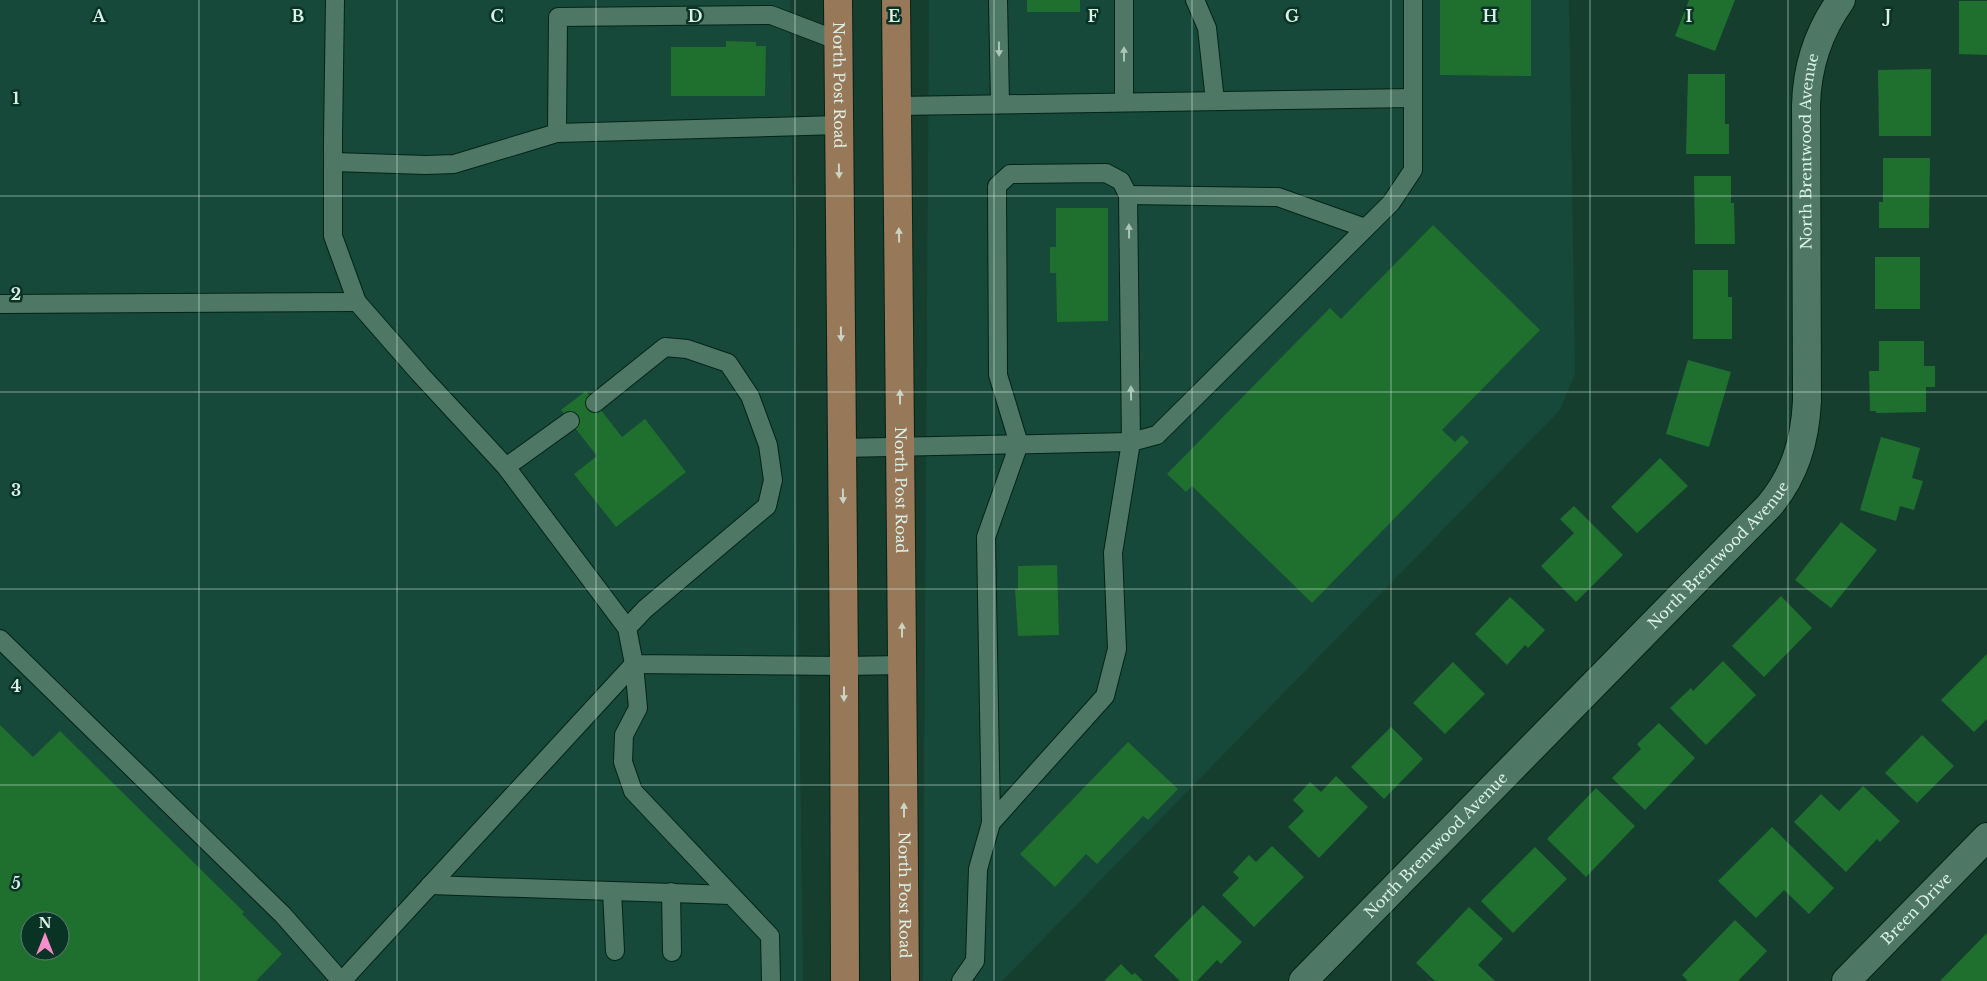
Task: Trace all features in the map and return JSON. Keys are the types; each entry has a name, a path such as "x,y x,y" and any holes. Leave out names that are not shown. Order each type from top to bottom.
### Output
{"main road":[{"name":"North Post Road","path":"838,0 845,981"},
{"name":"North Post Road","path":"896,0 905,981"}],"street":[{"name":"North Brentwood Avenue","path":"1303,981 1769,506 1793,471 1802,443 1808,401 1806,173 1808,80 1819,37 1841,0"},
{"name":"Breen Drive","path":"1846,981 1987,837"}],"lane":[{"path":"336,0 333,236 357,302 506,467 627,628 634,664 638,708 624,735 623,762 633,791 770,936 771,981"},
{"path":"998,0 1000,104"},
{"path":"1124,0 1124,102"},
{"path":"1195,0 1207,28 1215,101"},
{"path":"842,448 1131,442 1157,435 1391,203 1413,170 1413,0"},
{"path":"556,133 558,17 771,15 839,41"},
{"path":"897,106 1413,98"},
{"path":"334,162 454,164 556,133 839,125"},
{"path":"961,981 975,961 978,869 990,823 986,537 1019,444 998,375 997,186 1010,174 1106,173 1121,181 1128,195 1131,442 1113,553 1117,648 1105,696 990,823"},
{"path":"1128,195 1278,197 1365,228"},
{"path":"0,304 357,302"},
{"path":"596,402 665,347 687,349 728,364 750,396 768,445 771,462 773,480 767,506 645,610 627,628"},
{"path":"506,467 570,421"},
{"path":"0,639 283,915 342,981 634,664 902,665"},
{"path":"430,885 730,894"},
{"path":"612,891 615,951"},
{"path":"672,892 672,952"}],"shaded area":[{"path":"0,0 790,0 803,981 0,981"},
{"path":"929,0 1569,0 1575,374 1560,410 1002,981 923,981"}],"building":[{"path":"1027,0 1080,0 1080,12 1027,12"},
{"path":"1440,0 1531,0 1531,76 1440,75"},
{"path":"1689,0 1735,0 1715,51 1675,36"},
{"path":"1959,1 1987,1 1987,55 1959,54"},
{"path":"726,41 756,42 756,46 766,46 765,96 671,96 671,47 726,47"},
{"path":"1931,69 1931,136 1879,136 1878,70"},
{"path":"1688,74 1725,74 1725,124 1729,124 1729,154 1686,154"},
{"path":"1883,158 1930,158 1929,228 1879,228 1879,202 1883,202"},
{"path":"1694,176 1731,176 1731,203 1734,203 1735,244 1695,244"},
{"path":"1056,208 1108,208 1108,321 1057,322 1056,273 1050,273 1050,247 1056,247"},
{"path":"1433,225 1540,330 1442,430 1455,442 1462,435 1469,442 1312,603 1192,486 1186,492 1167,474 1330,308 1341,319"},
{"path":"1875,257 1920,257 1920,309 1875,309"},
{"path":"1693,270 1728,270 1728,297 1732,297 1732,339 1693,339"},
{"path":"1879,341 1924,341 1924,366 1935,366 1935,387 1926,387 1926,412 1876,413 1876,411 1870,411 1869,371 1879,371"},
{"path":"1688,360 1731,372 1709,447 1666,434"},
{"path":"586,391 622,437 645,419 686,472 616,527 574,474 597,456 561,410"},
{"path":"1881,437 1920,448 1912,478 1923,481 1914,510 1900,506 1896,521 1860,510"},
{"path":"1660,458 1688,486 1637,533 1611,507"},
{"path":"1574,506 1623,555 1576,602 1541,566 1574,533 1560,519"},
{"path":"1841,522 1877,550 1831,608 1795,580"},
{"path":"1057,565 1059,635 1018,636 1015,589 1018,589 1018,566"},
{"path":"1781,596 1812,628 1764,677 1732,646"},
{"path":"1510,597 1545,630 1528,648 1525,645 1507,665 1475,634"},
{"path":"1987,654 1987,719 1974,732 1941,700"},
{"path":"1723,661 1756,695 1706,745 1670,708 1691,688 1693,691"},
{"path":"1453,662 1485,694 1445,734 1413,703"},
{"path":"1659,723 1695,758 1645,810 1612,778 1641,749 1637,744"},
{"path":"0,725 33,757 60,731 244,912 242,914 282,954 256,981 0,981"},
{"path":"1391,727 1423,759 1384,799 1351,767"},
{"path":"1922,735 1954,766 1917,803 1885,773"},
{"path":"1128,742 1178,789 1148,820 1143,816 1097,864 1086,854 1055,887 1020,854"},
{"path":"1336,776 1368,807 1319,858 1288,827 1304,811 1293,800 1310,782 1321,792"},
{"path":"1863,786 1900,821 1880,842 1877,839 1846,872 1794,822 1821,794 1839,811"},
{"path":"1596,788 1635,826 1586,877 1547,839"},
{"path":"1772,827 1834,888 1809,914 1784,890 1756,918 1718,881"},
{"path":"1272,846 1304,877 1254,927 1222,895 1239,878 1233,872 1249,855 1256,862"},
{"path":"1535,847 1567,879 1513,933 1481,901"},
{"path":"1203,905 1242,942 1221,964 1217,960 1197,981 1180,981 1154,956"},
{"path":"1469,907 1503,939 1478,965 1495,981 1435,981 1416,963"},
{"path":"1735,920 1767,951 1738,981 1688,981 1682,975"},
{"path":"1987,933 1987,981 1940,981"},
{"path":"1121,964 1132,975 1135,973 1143,981 1104,981"}]}
